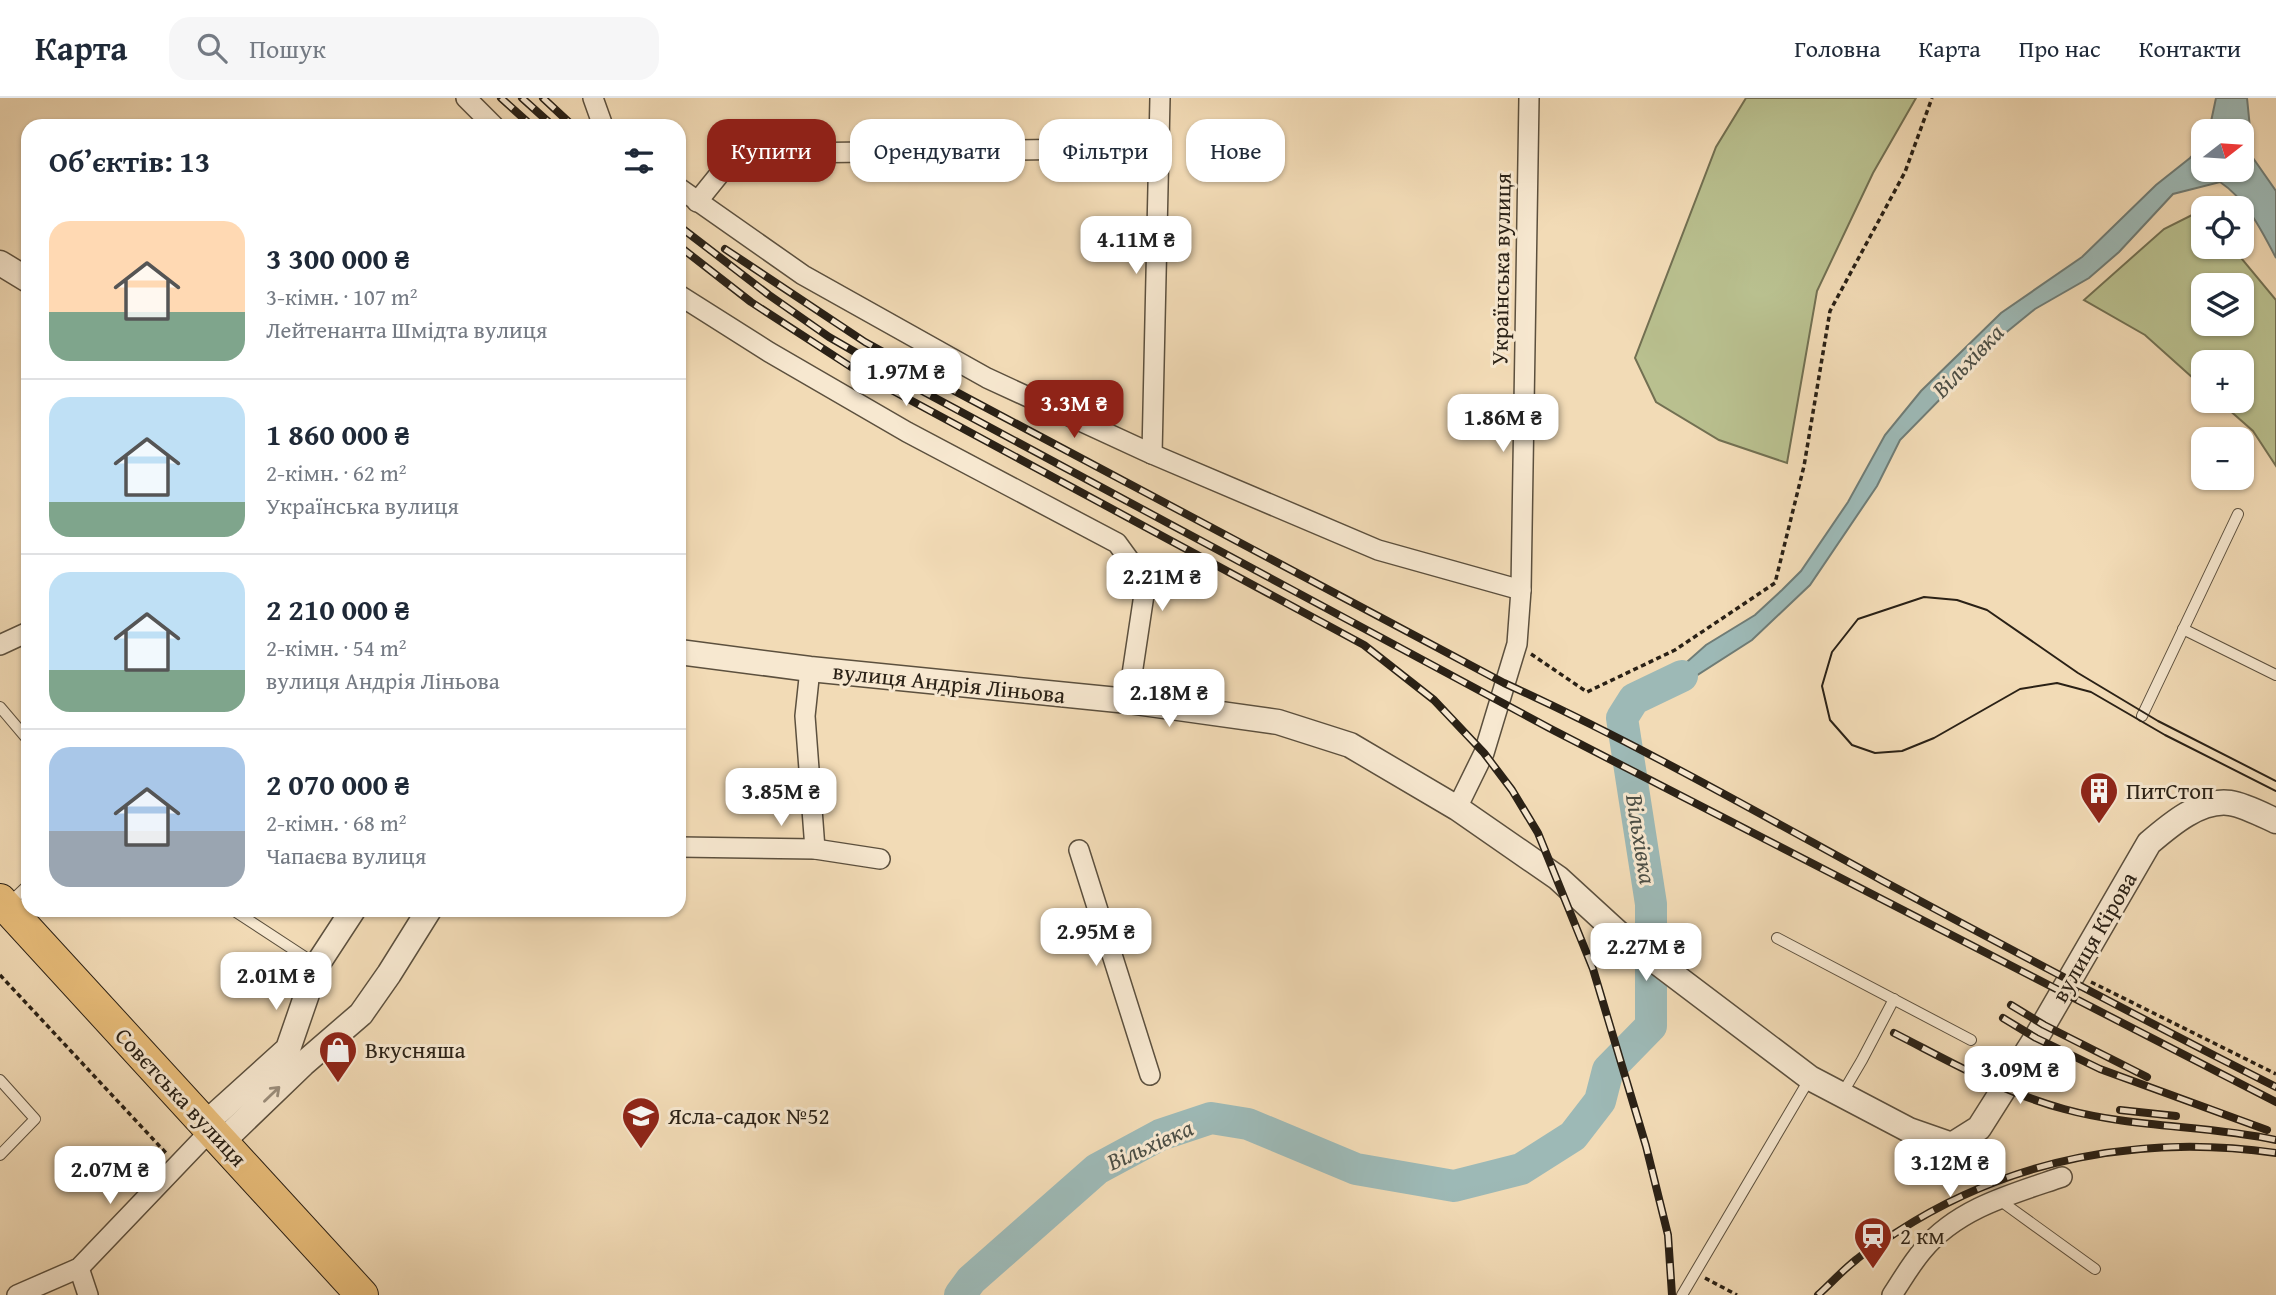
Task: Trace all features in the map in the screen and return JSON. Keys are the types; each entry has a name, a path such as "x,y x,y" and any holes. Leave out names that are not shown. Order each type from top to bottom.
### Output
{"main road":[{"name":"Совєтська вулиця","path":"3,903 362,1295"}],"street":[{"path":"466,98 487,119"},
{"path":"593,98 600,119"},
{"path":"1160,98 1160,119"},
{"name":"Українська вулиця","path":"1457,808 1484,753 1517,644 1521,590 1529,98"},
{"path":"697,202 726,166 739,157 792,153 1039,150"},
{"path":"1152,454 1159,182"},
{"path":"686,193 803,275 987,378 1152,454 1378,550 1521,590"},
{"path":"0,263 21,276"},
{"path":"686,299 769,352 907,432 1117,543 1145,587 1128,701"},
{"path":"0,645 21,635"},
{"name":"вулиця Андрія Ліньова","path":"686,653 810,669 1128,701 1278,722 1350,745 1457,808 1558,878 1616,932 1704,998"},
{"path":"810,669 805,716 815,849"},
{"name":"вулиця Кірова","path":"1704,998 1810,1078 1909,1130 1952,1145 1979,1128 2036,1038 2149,843 2175,821 2199,807 2230,803 2276,821"},
{"path":"686,848 815,849 880,859"},
{"path":"1079,850 1150,1074"},
{"path":"295,1056 317,965 349,917"},
{"path":"17,1295 79,1268 177,1165 295,1056 361,1014 425,917"},
{"path":"1892,1295 1923,1250 1961,1216 1998,1199 2062,1177"},
{"path":"79,1268 88,1295"}],"lane":[{"path":"2142,716 2238,514"},
{"path":"2183,629 2276,674"},
{"path":"0,707 21,732"},
{"path":"3,903 21,890"},
{"path":"244,917 317,965"},
{"path":"1777,938 1971,1040"},
{"path":"1841,1094 1863,1060 1894,999"},
{"path":"1682,1295 1810,1078"},
{"path":"0,1080 35,1119 0,1155"},
{"path":"1998,1199 2095,1269"}],"path":[{"path":"1527,650 1587,692 1675,650 1775,583 1804,466 1830,311 1905,172 1932,98"},
{"path":"2073,973 2276,1074"},
{"path":"0,975 177,1165"},
{"path":"1695,1272 1737,1295"}],"green space":[{"path":"1746,98 1916,98 1873,173 1817,291 1787,463 1719,440 1656,402 1635,358 1716,147"},
{"path":"2191,216 2191,259 2242,259 2254,273 2191,273 2191,336 2254,336 2254,274 2276,300 2276,466 2254,433 2254,427 2248,427 2233,413 2254,413 2254,350 2191,350 2191,376 2145,335 2084,300 2164,229"}],"water":[{"path":"2216,98 2247,98 2249,119 2212,119"},
{"path":"2190,158 2191,182 2220,182 2173,194 2119,252 2089,278 2035,309 2003,335 1900,440 1877,486 1810,585 1752,640 1648,704 1644,688 1670,677 1706,645 1755,615 1801,571 1848,502 1885,435 1921,391 2001,313 2082,257 2156,185"},
{"path":"2254,159 2276,191 2276,258 2254,220 2254,196 2237,196 2220,182 2254,182"}],"waterway":[{"name":"Вільхівка","path":"960,1295 971,1280 1097,1169 1160,1135 1211,1118 1248,1124 1356,1169 1454,1186 1521,1169 1573,1136 1600,1101 1608,1070 1651,1026 1651,904 1622,718 1634,699 1682,676"}],"tram line":[{"path":"2276,781 2158,721 2078,673 1987,610 1957,600 1924,597 1858,619 1832,652 1822,686 1830,720 1852,745 1875,753 1902,751 1934,738 2020,689 2057,683 2091,692 2165,735 2276,791"}],"railway":[{"path":"501,98 524,119"},
{"path":"522,98 545,119"},
{"path":"543,98 566,119"},
{"path":"686,231 829,337 926,393 1551,729 2276,1102"},
{"path":"725,249 865,342 932,379 1504,683 1648,754 2128,1011 2276,1087"},
{"path":"686,251 751,302 862,374 1364,645 1434,700 1484,753 1512,790 1538,833 1593,969 1646,1146 1668,1235 1672,1295"},
{"path":"2011,1005 2044,1025 2147,1077"},
{"path":"2003,1018 2036,1038 2100,1069 2267,1130"},
{"path":"1894,1033 1998,1085 2064,1109 2116,1120 2276,1140"},
{"path":"2120,1110 2176,1116"},
{"path":"1818,1295 1857,1259 1897,1232 1941,1207 2032,1169 2128,1150 2177,1147 2276,1153"}],"place":[{"name":"ПитСтоп","path":"2099,825"},
{"name":"Вкусняша","path":"338,1084"},
{"name":"Ясла-садок №52","path":"641,1150"},
{"name":"2 км","path":"1873,1270"}]}
